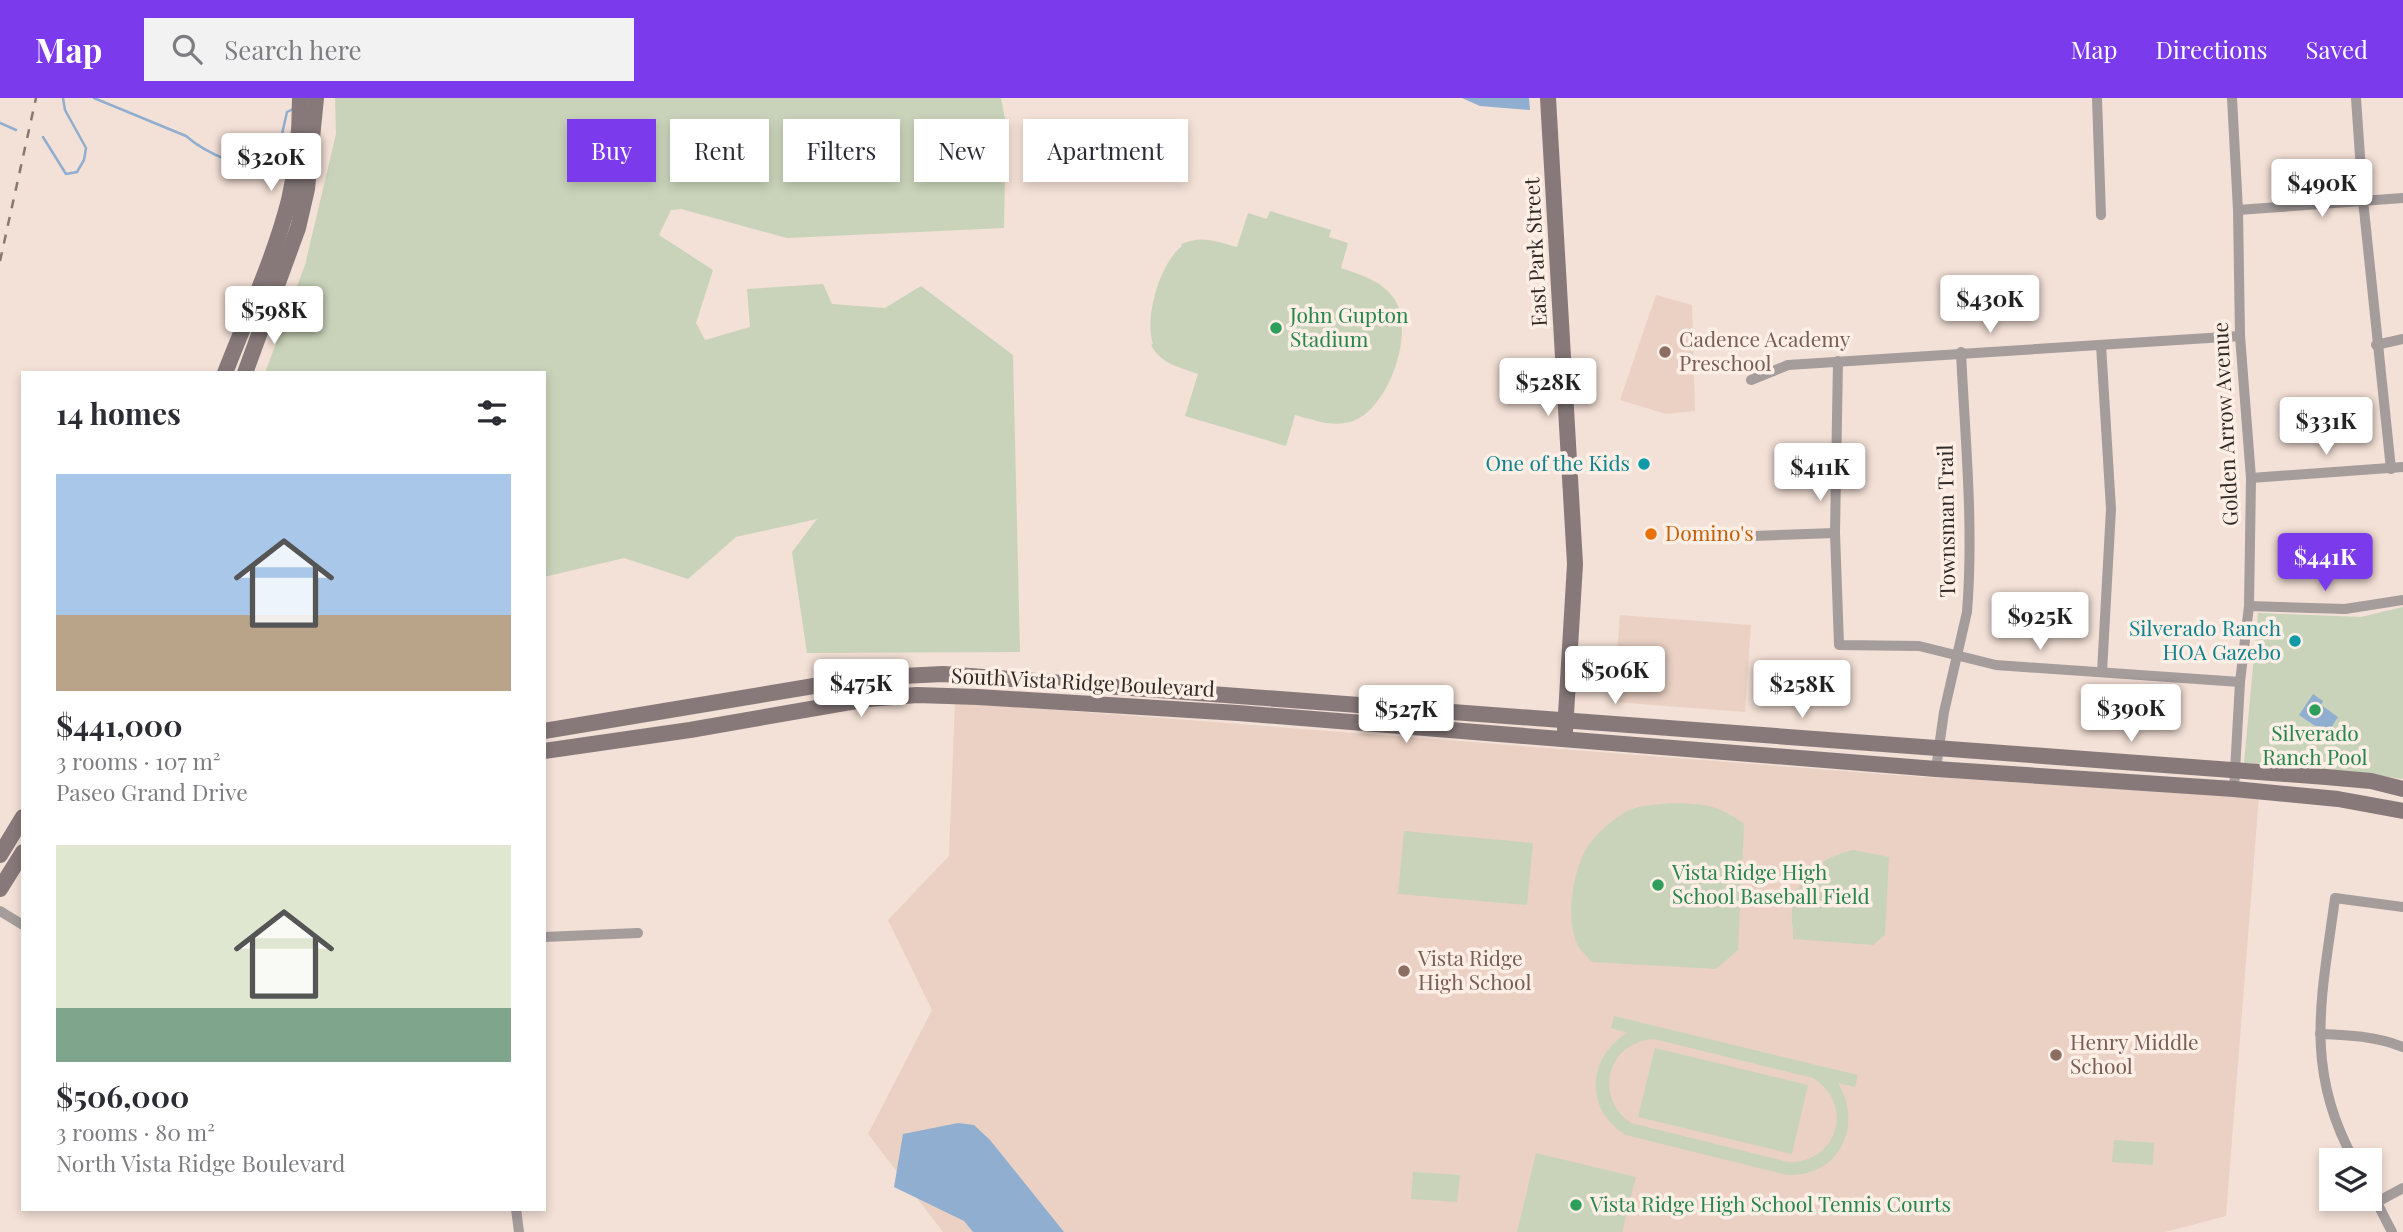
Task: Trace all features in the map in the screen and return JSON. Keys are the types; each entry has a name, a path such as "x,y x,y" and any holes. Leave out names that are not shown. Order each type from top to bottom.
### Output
{"street":[{"path":"226,371 276,240 294,176 300,98"},
{"path":"245,371 298,228 316,122 316,98"},
{"name":"East Park Street","path":"1548,98 1576,564 1564,739"},
{"path":"2097,98 2101,215"},
{"name":"Golden Arrow Avenue","path":"2232,98 2238,209 2239,336 2252,478 2249,606 2240,682 2234,789"},
{"path":"2356,98 2376,345 2391,469"},
{"path":"2238,209 2403,198"},
{"path":"253,298 270,306"},
{"path":"1751,380 1788,365 2239,336"},
{"path":"2376,345 2403,340"},
{"path":"2101,345 2111,509 2102,672"},
{"name":"Townsman Trail","path":"1936,769 1944,712 1968,612 1970,527 1961,352"},
{"path":"1838,361 1835,533 1839,645 1919,646 1996,665 2240,682"},
{"path":"2252,478 2403,467"},
{"path":"1754,536 1835,533"},
{"path":"2249,606 2345,609 2403,600"},
{"name":"South Vista Ridge Boulevard","path":"546,731 862,678 943,674 2371,781 2403,789"},
{"name":"South Vista Ridge Boulevard","path":"546,751 690,730 868,699 917,695 1330,720 1936,769 2234,789 2338,799 2403,811"},
{"path":"0,855 21,820"},
{"path":"0,889 21,855"},
{"path":"2348,1148 2337,1125 2321,1064 2321,1003 2335,898 2403,907"},
{"path":"0,911 21,924"},
{"path":"546,937 638,933"},
{"path":"2320,1034 2359,1035 2403,1047"},
{"path":"2382,1199 2403,1188"},
{"path":"516,1211 519,1232"},
{"path":"2381,1211 2392,1232"}],"shaded area":[{"name":"Cadence Academy Preschool","path":"1656,295 1692,305 1695,411 1666,414 1620,400"},
{"path":"1620,615 1751,625 1745,712 1613,702"},
{"name":"Vista Ridge High School","path":"955,702 1921,777 2259,796 2226,1216 2165,1232 943,1232 868,1134 932,1010 888,920 949,856"}],"green space":[{"path":"335,98 1001,98 1005,119 914,119 914,182 1005,182 1004,228 787,238 681,209 671,210 659,235 713,270 696,323 705,340 750,327 747,289 823,284 832,304 885,308 921,286 1013,355 1020,652 807,653 792,552 817,519 736,537 688,579 624,558 546,577 546,371 266,371 305,265 336,134"},
{"name":"John Gupton Stadium","path":"1270,211 1331,230 1329,237 1348,243 1341,268 1371,280 1390,293 1400,314 1402,331 1395,368 1378,401 1366,413 1353,421 1339,424 1295,415 1286,446 1185,416 1198,374 1165,361 1151,345 1152,306 1156,292 1167,265 1181,244 1203,239 1237,247 1248,213 1267,219"},
{"path":"2403,607 2403,779 2328,769 2244,763 2258,613 2361,617"},
{"name":"Vista Ridge High School Baseball Field","path":"1671,803 1710,806 1726,812 1744,824 1738,950 1716,969 1592,962 1577,944 1573,930 1571,905 1575,879 1583,856 1599,832 1624,813 1641,807"},
{"path":"1404,831 1533,843 1527,905 1398,894"},
{"path":"1853,850 1889,857 1885,935 1873,945 1793,939 1794,900 1804,879 1830,858"},
{"path":"1614,1016 1858,1075 1855,1087 1838,1083 1848,1116 1847,1132 1842,1146 1821,1168 1787,1175 1626,1135 1612,1124 1597,1098 1598,1070 1604,1056 1627,1033 1611,1028","holes":["1654,1039 1813,1078 1826,1089 1834,1102 1837,1116 1835,1130 1829,1143 1819,1153 1805,1160 1788,1162 1631,1123 1619,1112 1609,1086 1616,1060 1625,1050 1638,1042"]},
{"path":"1655,1048 1808,1085 1792,1154 1638,1117"},
{"path":"2114,1140 2154,1143 2153,1165 2112,1162"},
{"name":"Vista Ridge High School Tennis Courts","path":"1536,1153 1636,1177 1622,1232 1517,1232"},
{"path":"1413,1172 1460,1175 1457,1202 1411,1199"}],"water":[{"path":"1462,98 1529,98 1530,110 1480,106"},
{"name":"Silverado Ranch Pool","path":"2313,694 2323,701 2321,705 2338,717 2327,734 2299,715"},
{"path":"958,1123 974,1125 990,1140 1064,1232 973,1232 964,1221 894,1187 903,1134"}],"waterway":[{"path":"43,137 66,174 77,172 84,160 86,148 65,110 63,98"},
{"path":"94,98 186,136 227,160 274,169 287,112 293,109"},
{"path":"0,123 16,130"}],"railway":[{"path":"0,261 36,98"}],"place":[{"name":"John Gupton Stadium","path":"1276,328"},
{"name":"Cadence Academy Preschool","path":"1665,352"},
{"name":"One of the Kids","path":"1644,464"},
{"name":"Domino's","path":"1651,534"},
{"name":"Silverado Ranch HOA Gazebo","path":"2295,641"},
{"name":"Silverado Ranch Pool","path":"2315,710"},
{"name":"Vista Ridge High School Baseball Field","path":"1658,885"},
{"name":"Vista Ridge High School","path":"1404,971"},
{"name":"Henry Middle School","path":"2056,1055"},
{"name":"Vista Ridge High School Tennis Courts","path":"1576,1205"}]}
